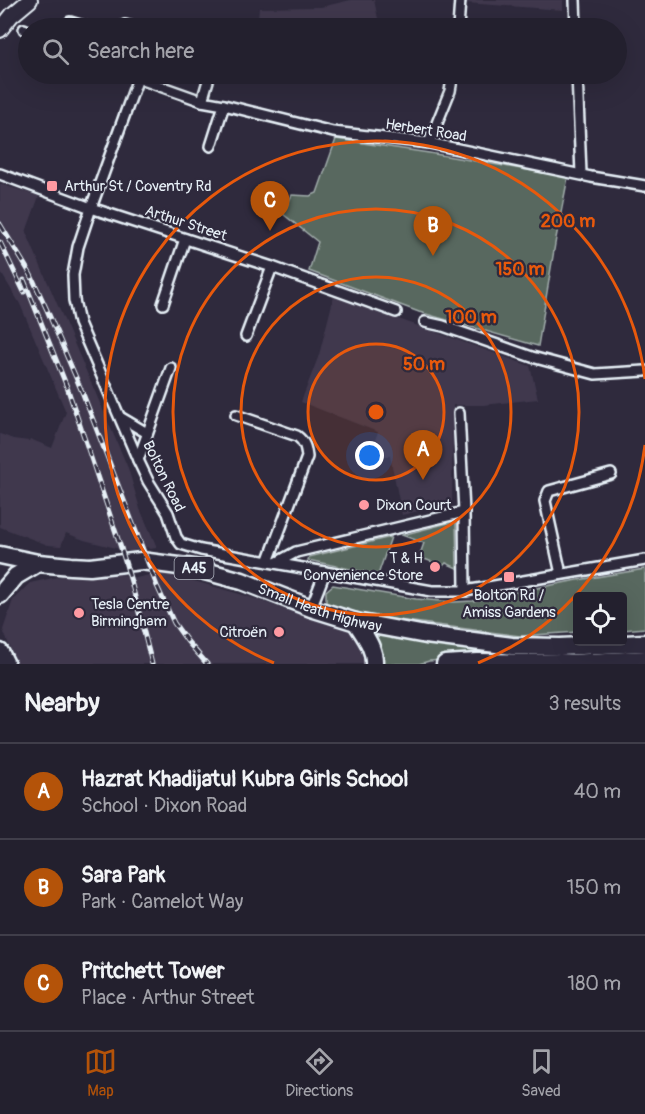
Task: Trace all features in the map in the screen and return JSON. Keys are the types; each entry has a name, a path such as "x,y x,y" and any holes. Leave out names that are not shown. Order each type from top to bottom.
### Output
{"highway":[{"name":"Small Heath Highway","path":"0,555 38,563 90,567 141,561 194,568 242,581 311,608 356,622 426,635 512,646 560,647 645,643"},
{"path":"0,595 16,576 38,563"},
{"path":"356,622 370,644 375,657 374,664"},
{"path":"0,651 6,664"},
{"path":"445,664 569,663 645,658"}],"main road":[{"path":"0,30 12,15 30,0"}],"street":[{"path":"459,18 460,0"},
{"path":"574,0 575,18"},
{"name":"Bolton Road","path":"130,84 78,247 73,275 74,300 79,323 138,460 168,513 173,531 181,544 201,550 432,591 465,591 645,560"},
{"name":"Herbert Road","path":"157,84 202,101 333,132 429,143 454,150 645,186"},
{"path":"202,101 207,84"},
{"path":"429,143 451,84"},
{"path":"577,84 581,174"},
{"path":"210,146 224,105"},
{"name":"Arthur Street","path":"0,174 91,208 272,267 396,312"},
{"path":"163,304 185,239"},
{"path":"246,336 272,267"},
{"path":"425,322 532,357 595,374 645,371"},
{"path":"138,460 171,368"},
{"path":"459,413 465,591"},
{"path":"236,415 297,435 306,448 307,458 272,562"},
{"path":"120,417 147,433"},
{"path":"561,574 545,501 549,491 610,474"},
{"path":"272,562 296,552 464,512"},
{"path":"311,608 325,572"}],"shaded area":[{"path":"351,0 374,0 378,18 258,18 259,8 321,7"},
{"path":"466,0 563,0 563,10 466,3"},
{"path":"0,184 39,196 26,232 128,468 140,509 156,548 147,547 128,551 66,533 61,546 48,545 0,527 0,434 13,439 29,441 30,439 52,448 66,412 20,304 0,271"},
{"path":"334,296 530,366 538,399 484,405 453,405 452,503 402,515 390,456 369,456 378,432 301,402 319,355"},
{"path":"113,572 136,578 163,572 345,628 361,638 367,664 17,664 3,630 13,600 30,583 76,573"}],"green space":[{"path":"336,139 568,177 538,346 419,312 309,271 318,242 283,214 292,195 310,196 317,193"},
{"path":"456,521 457,568 446,563 443,566 419,557 424,543 402,535"},
{"path":"391,537 378,575 308,560 309,557"},
{"path":"645,569 645,628 627,630 627,592 573,592 573,632 520,636 352,614 326,605 326,591 333,585 416,599 454,602 473,601"},
{"path":"370,631 569,652 429,661 419,664 380,664"}],"railway":[{"path":"0,224 31,275 47,310 83,394 157,586 174,623 207,664"},
{"path":"0,242 24,292"},
{"path":"24,280 67,387 121,548 152,664"}],"place":[{"name":"Arthur St / Coventry Rd","path":"52,186"},
{"name":"Pritchett Tower","path":"270,231"},
{"name":"Sara Park","path":"433,256"},
{"name":"Hazrat Khadijatul Kubra Girls School","path":"423,480"},
{"name":"Dixon Court","path":"364,505"},
{"name":"T & H Convenience Store","path":"435,567"},
{"name":"Bolton Rd / Amiss Gardens","path":"509,577"},
{"name":"Tesla Centre Birmingham","path":"79,613"},
{"name":"Citroën","path":"279,632"}]}
